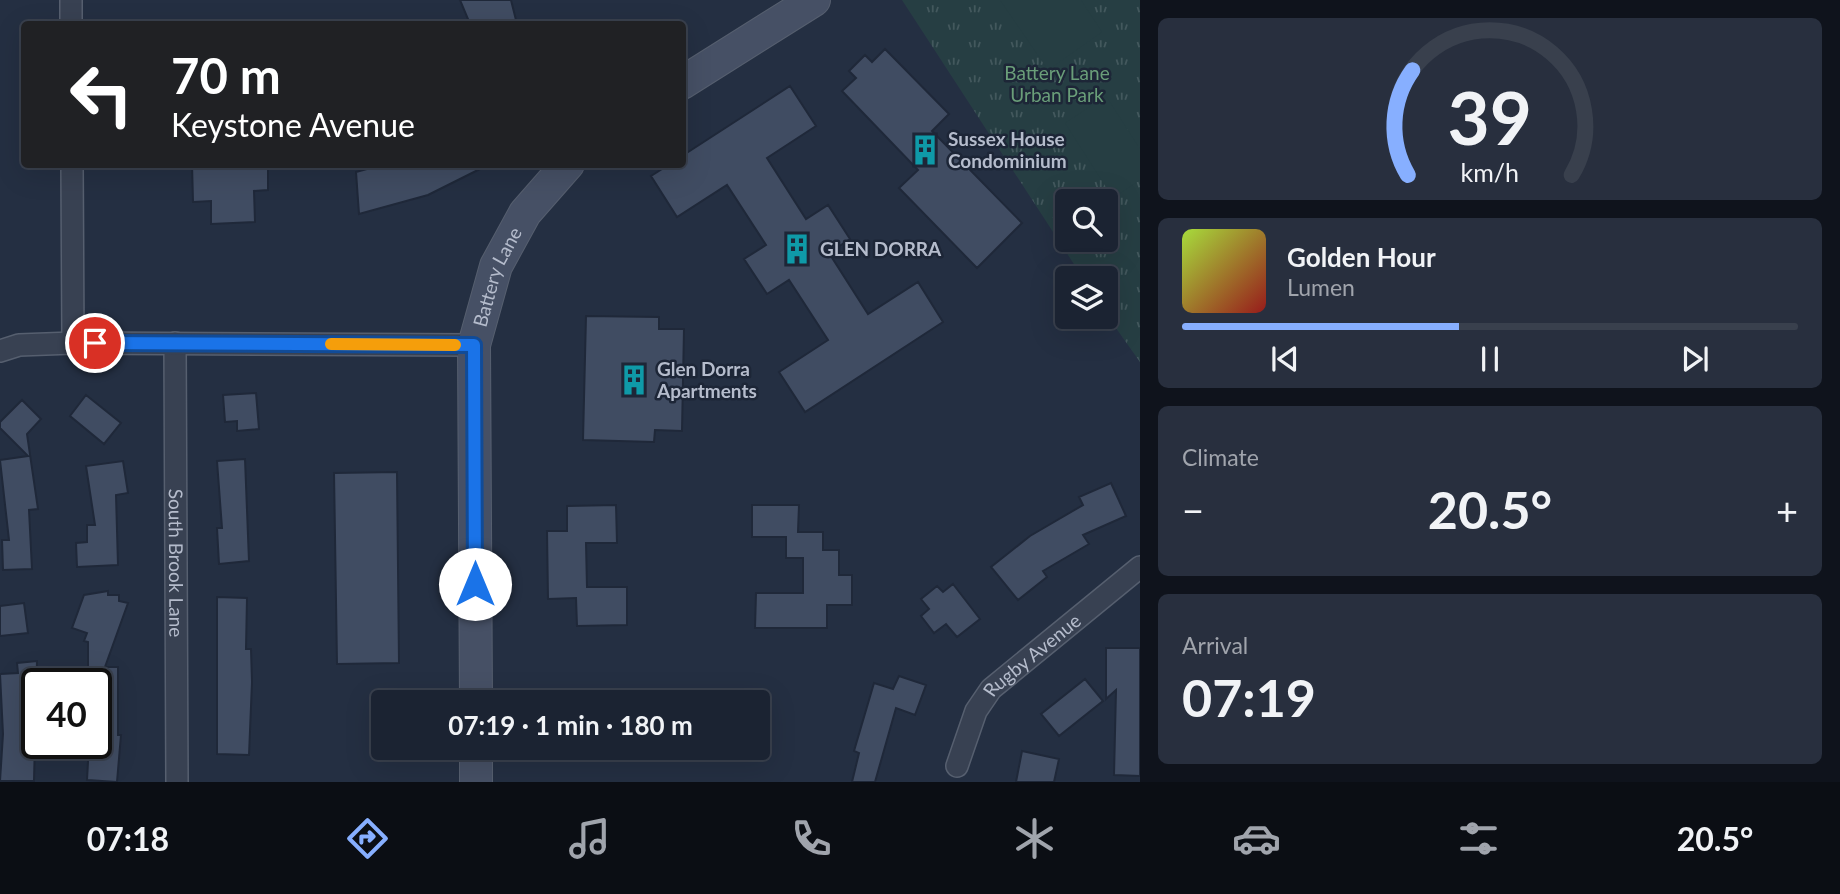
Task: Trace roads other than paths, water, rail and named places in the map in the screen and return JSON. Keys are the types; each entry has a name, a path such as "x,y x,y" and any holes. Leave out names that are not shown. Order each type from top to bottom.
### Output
{"street":[{"path":"71,0 71,21"},
{"path":"686,80 814,0"},
{"path":"72,168 73,343"},
{"name":"Battery Lane","path":"476,690 474,345 496,266 524,213 564,168"},
{"path":"0,351 19,345 73,343 474,345"},
{"name":"South Brook Lane","path":"175,343 177,782"},
{"name":"Rugby Avenue","path":"957,766 976,710 991,689 1140,567"},
{"path":"476,760 476,782"}],"place":[{"name":"Sussex House Condominium","path":"925,150"},
{"name":"GLEN DORRA","path":"797,249"},
{"name":"Glen Dorra Apartments","path":"634,380"}],"park label":[{"name":"Battery Lane Urban Park","path":"1057,84"}]}
